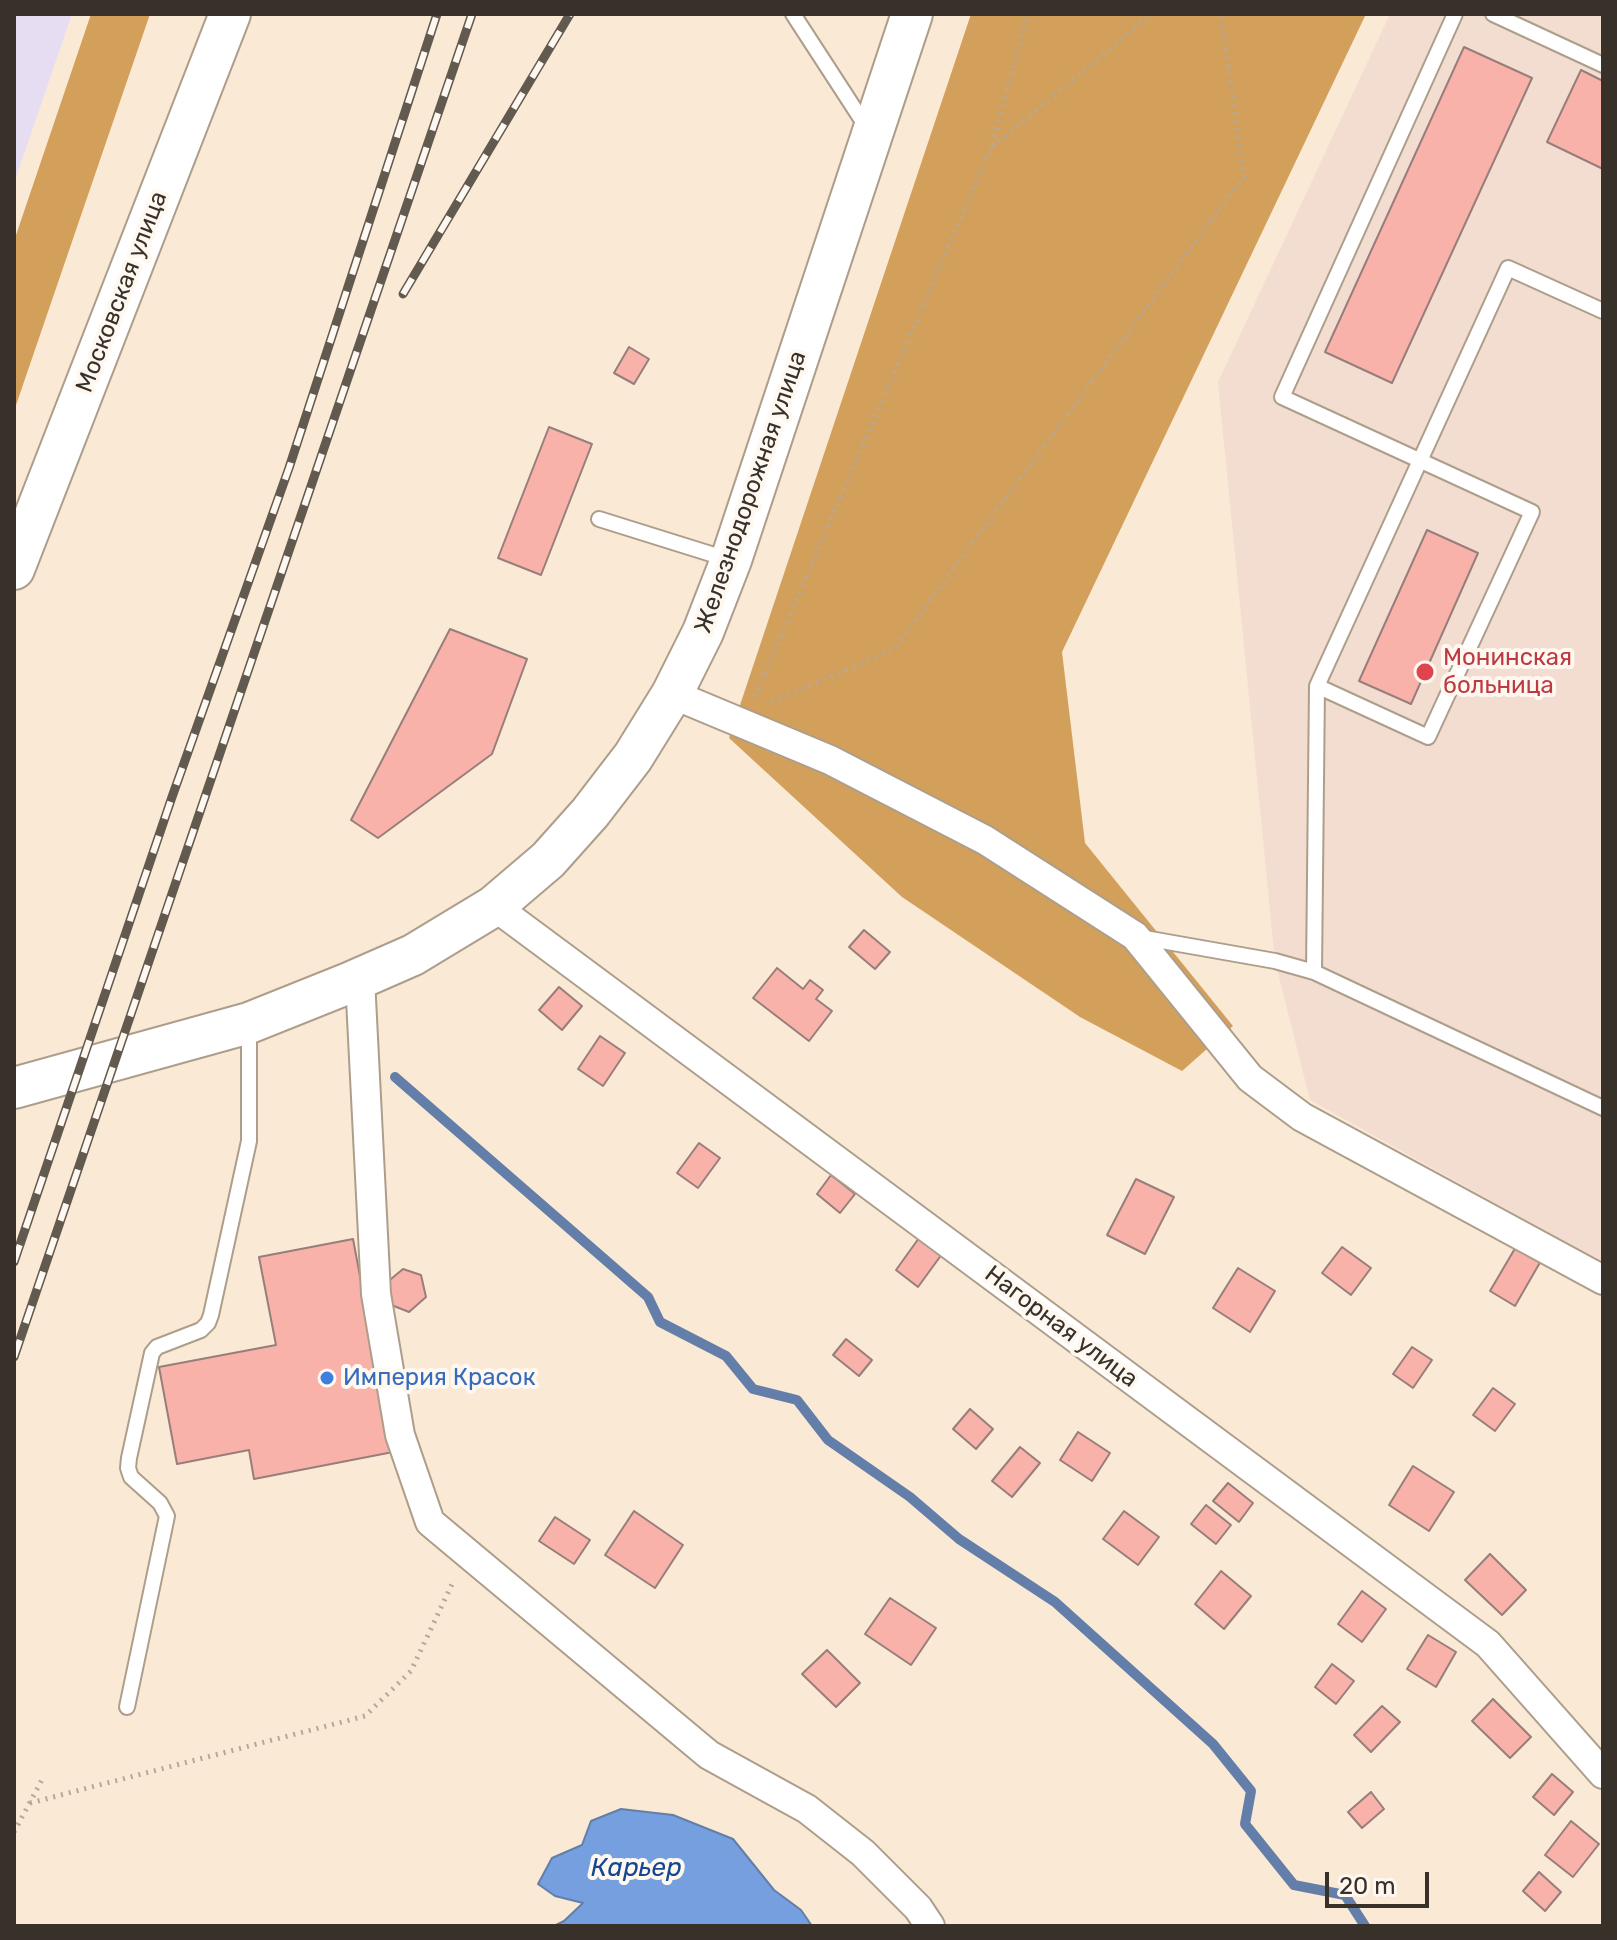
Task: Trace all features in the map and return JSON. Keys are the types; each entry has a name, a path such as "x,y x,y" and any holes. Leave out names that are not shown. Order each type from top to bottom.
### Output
{"main road":[{"name":"Московская улица","path":"14,569 230,14"},
{"name":"Железнодорожная улица","path":"14,1088 249,1023 413,955 494,906 548,860 590,813 633,757 672,694 703,632 731,560 912,14"}],"street":[{"path":"672,694 737,714 985,840 1135,936 1250,1078 1302,1117 1603,1280"},
{"name":"Нагорная улица","path":"494,906 1488,1644 1603,1774"},
{"path":"360,979 376,1294 400,1435 430,1522 709,1755 807,1809 863,1853 918,1908 930,1926"}],"lane":[{"path":"793,14 872,136"},
{"path":"1317,686 1428,737 1532,512 1282,397 1455,14"},
{"path":"1493,14 1603,65"},
{"path":"1314,972 1317,686 1508,268 1603,311"},
{"path":"599,519 731,560"},
{"path":"1135,936 1275,961 1314,972 1603,1108"},
{"path":"127,1707 167,1516 160,1503 131,1477 129,1458 152,1353 157,1347 201,1330 211,1315 249,1141 249,1023"}],"path":[{"path":"737,714 991,148 1028,14"},
{"path":"991,148 1152,14"},
{"path":"737,714 894,649 1244,176 1221,14"},
{"path":"30,1803 365,1716 411,1671 467,1553"},
{"path":"14,1832 43,1778"}],"shaded area":[{"path":"14,14 72,14 14,183"},
{"path":"91,14 150,14 14,411 14,241"},
{"path":"971,14 1366,14 1062,652 1085,843 1233,1026 1182,1071 1080,1017 902,897 729,738"},
{"name":"Монинская больница","path":"1390,14 1603,14 1603,1263 1310,1100 1275,961 1218,382"}],"water":[{"name":"Карьер","path":"621,1809 673,1815 733,1839 774,1890 801,1910 812,1926 554,1926 583,1903 555,1896 538,1884 552,1858 582,1845 591,1821"}],"building":[{"path":"1464,47 1532,78 1392,383 1325,352"},
{"path":"1581,70 1603,81 1603,169 1547,142"},
{"path":"629,347 649,359 634,384 614,373"},
{"path":"549,427 592,444 541,575 498,558"},
{"path":"1427,530 1478,553 1411,704 1359,681"},
{"path":"450,629 527,659 492,754 378,838 351,820"},
{"path":"864,930 890,952 875,969 849,947"},
{"path":"777,968 803,989 810,980 823,990 816,999 832,1011 809,1041 753,998"},
{"path":"559,987 582,1006 562,1030 539,1010"},
{"path":"600,1036 625,1053 603,1086 578,1069"},
{"path":"699,1143 720,1158 698,1188 677,1173"},
{"path":"831,1175 855,1194 840,1213 817,1194"},
{"path":"1136,1179 1174,1197 1145,1254 1107,1235"},
{"path":"919,1238 942,1254 918,1287 896,1270"},
{"path":"353,1239 393,1452 254,1479 249,1450 177,1464 159,1367 276,1345 259,1257"},
{"path":"1517,1245 1542,1259 1515,1306 1490,1291"},
{"path":"1342,1247 1371,1268 1351,1295 1322,1273"},
{"path":"1238,1268 1275,1291 1250,1332 1213,1308"},
{"path":"403,1269 421,1275 426,1297 409,1312 389,1304 385,1284"},
{"path":"846,1339 872,1360 859,1376 833,1355"},
{"path":"1412,1347 1432,1360 1413,1388 1393,1374"},
{"path":"1493,1388 1515,1404 1495,1431 1473,1415"},
{"path":"970,1409 993,1429 976,1449 953,1429"},
{"path":"1078,1432 1110,1453 1092,1481 1060,1460"},
{"path":"1020,1447 1040,1463 1012,1497 992,1481"},
{"path":"1413,1466 1454,1492 1429,1531 1389,1505"},
{"path":"1228,1483 1253,1503 1239,1522 1213,1501"},
{"path":"1206,1505 1231,1525 1216,1544 1191,1524"},
{"path":"634,1511 683,1545 655,1588 605,1555"},
{"path":"1124,1511 1159,1537 1138,1565 1103,1539"},
{"path":"555,1517 590,1540 574,1564 539,1541"},
{"path":"1490,1554 1526,1590 1502,1615 1465,1580"},
{"path":"1221,1571 1251,1596 1224,1629 1195,1604"},
{"path":"1362,1591 1386,1609 1362,1642 1338,1624"},
{"path":"890,1598 936,1628 911,1665 865,1634"},
{"path":"1428,1635 1456,1652 1436,1687 1407,1669"},
{"path":"827,1650 860,1683 836,1707 802,1674"},
{"path":"1332,1664 1354,1681 1336,1704 1315,1687"},
{"path":"1493,1699 1531,1737 1510,1758 1472,1721"},
{"path":"1382,1706 1400,1722 1371,1752 1354,1735"},
{"path":"1552,1774 1573,1792 1554,1815 1533,1797"},
{"path":"1371,1792 1384,1809 1362,1828 1348,1812"},
{"path":"1571,1821 1599,1844 1573,1877 1545,1855"},
{"path":"1539,1872 1561,1892 1545,1911 1523,1891"}],"waterway":[{"path":"395,1077 648,1297 660,1322 726,1356 753,1389 797,1400 828,1440 910,1497 959,1539 1055,1602 1213,1744 1251,1791 1245,1824 1294,1885 1345,1895 1365,1926"}],"railway":[{"path":"14,1262 172,797 289,468 437,14"},
{"path":"14,1357 472,14"},
{"path":"403,294 570,14"}],"place":[{"name":"Монинская больница","path":"1425,672"},
{"name":"Империя Красок","path":"327,1378"}]}
